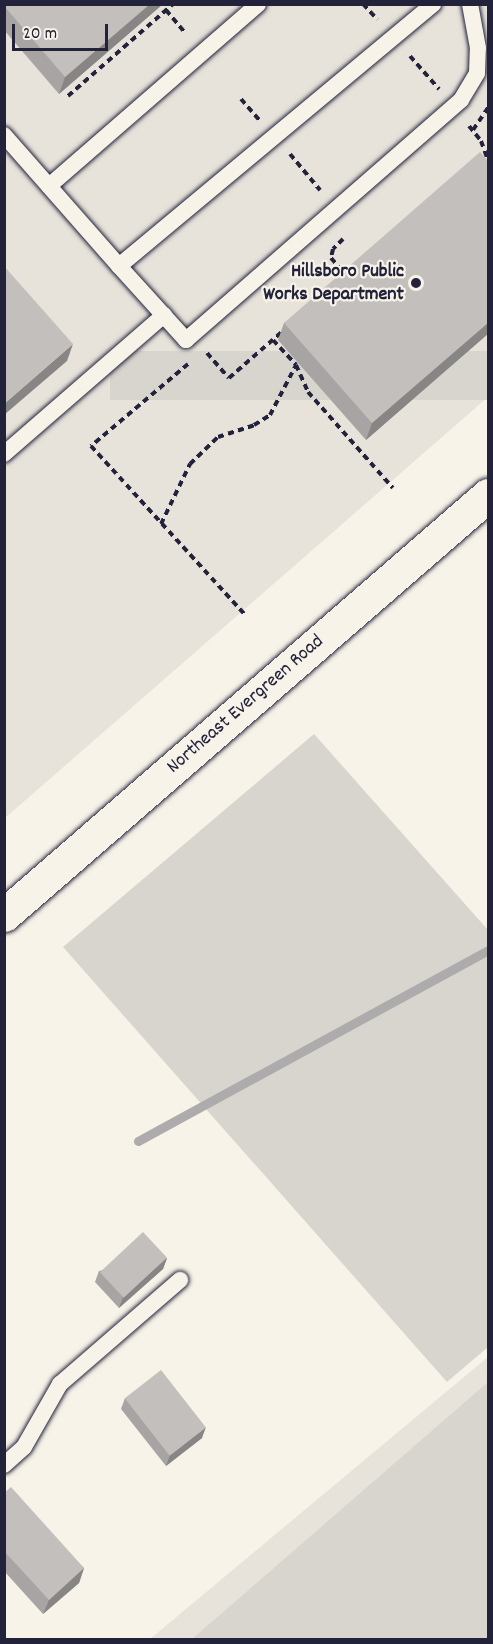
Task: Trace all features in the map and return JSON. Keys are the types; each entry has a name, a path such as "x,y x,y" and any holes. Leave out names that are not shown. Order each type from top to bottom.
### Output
{"main road":[{"name":"Northeast Evergreen Road","path":"4,915 489,495"}],"lane":[{"path":"49,186 258,4"},
{"path":"119,266 433,4"},
{"path":"4,135 186,340 461,100 477,74 478,48 470,4"},
{"path":"4,454 164,315"},
{"path":"4,1465 24,1447 60,1384 180,1280"}],"path":[{"path":"68,96 173,4"},
{"path":"363,4 377,20 384,15"},
{"path":"166,10 185,33"},
{"path":"405,51 443,94"},
{"path":"241,99 264,125"},
{"path":"473,130 489,108"},
{"path":"468,125 481,141 489,160"},
{"path":"288,152 325,195"},
{"path":"478,159 487,155"},
{"path":"338,282 346,274 331,258 333,249 348,235"},
{"path":"201,354 208,353 230,378 289,325"},
{"path":"273,340 296,366 308,392 393,488"},
{"path":"192,361 91,446 246,616"},
{"path":"161,524 190,464 218,437 254,425 270,416 296,366"}],"shaded area":[{"path":"5,5 488,5 488,397 5,818"},
{"path":"110,351 488,351 488,400 110,400"},
{"path":"314,734 488,930 488,1347 447,1382 63,947"},
{"path":"488,1357 488,1639 150,1639"},
{"path":"488,1382 488,1639 192,1639"}],"building":[{"path":"4,4 150,4 65,77"},
{"name":"Hillsboro Public Works Department","path":"480,152 489,162 489,322 372,423 284,323"},
{"path":"4,266 73,344 4,404"},
{"path":"143,1232 167,1258 124,1298 100,1272"},
{"path":"161,1370 206,1428 170,1456 125,1398"},
{"path":"11,1487 84,1568 49,1600 4,1551 4,1493"}],"waterway":[{"path":"138,1141 488,950"}],"place":[{"name":"Hillsboro Public Works Department","path":"416,283"}]}
